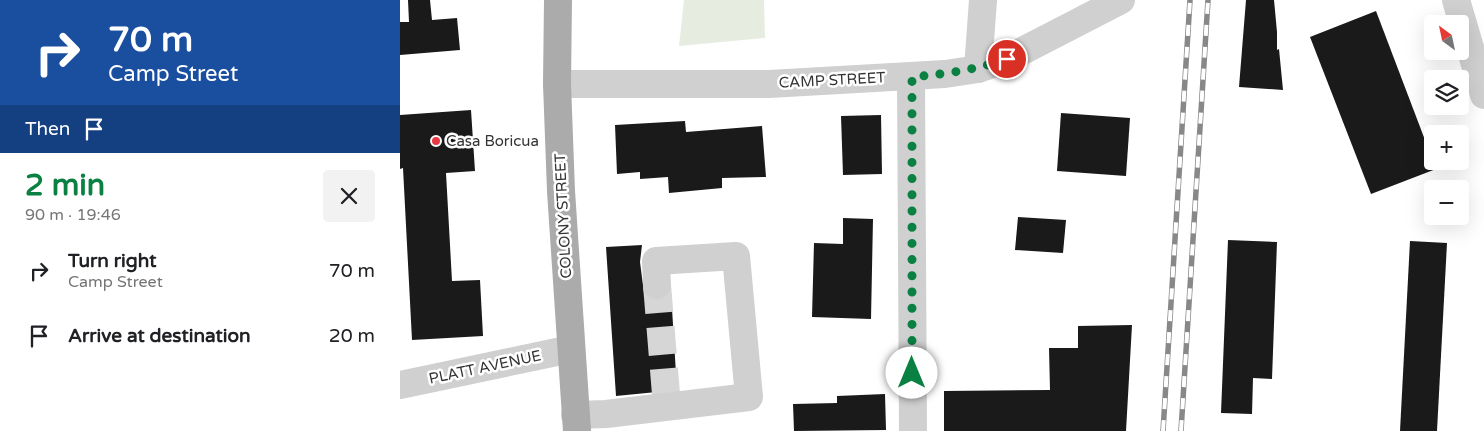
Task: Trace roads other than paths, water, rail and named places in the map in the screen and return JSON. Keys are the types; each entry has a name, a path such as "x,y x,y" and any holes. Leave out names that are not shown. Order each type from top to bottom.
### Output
{"main road":[{"name":"COLONY STREET","path":"558,0 557,84 561,191 576,423"}],"street":[{"path":"978,69 983,0"},
{"name":"CAMP STREET","path":"557,84 769,84 945,74 978,69 1007,59 1121,0"},
{"path":"1456,0 1484,94"},
{"path":"912,77 913,431"},
{"path":"576,423 667,400 749,398 736,256 656,261 656,285"},
{"name":"PLATT AVENUE","path":"400,385 570,349"}],"tunnel":[{"path":"657,285 666,394"}],"railway":[{"path":"1163,431 1190,0"},
{"path":"1181,431 1208,0"}],"place":[{"name":"Casa Boricua","path":"436,141"}]}
